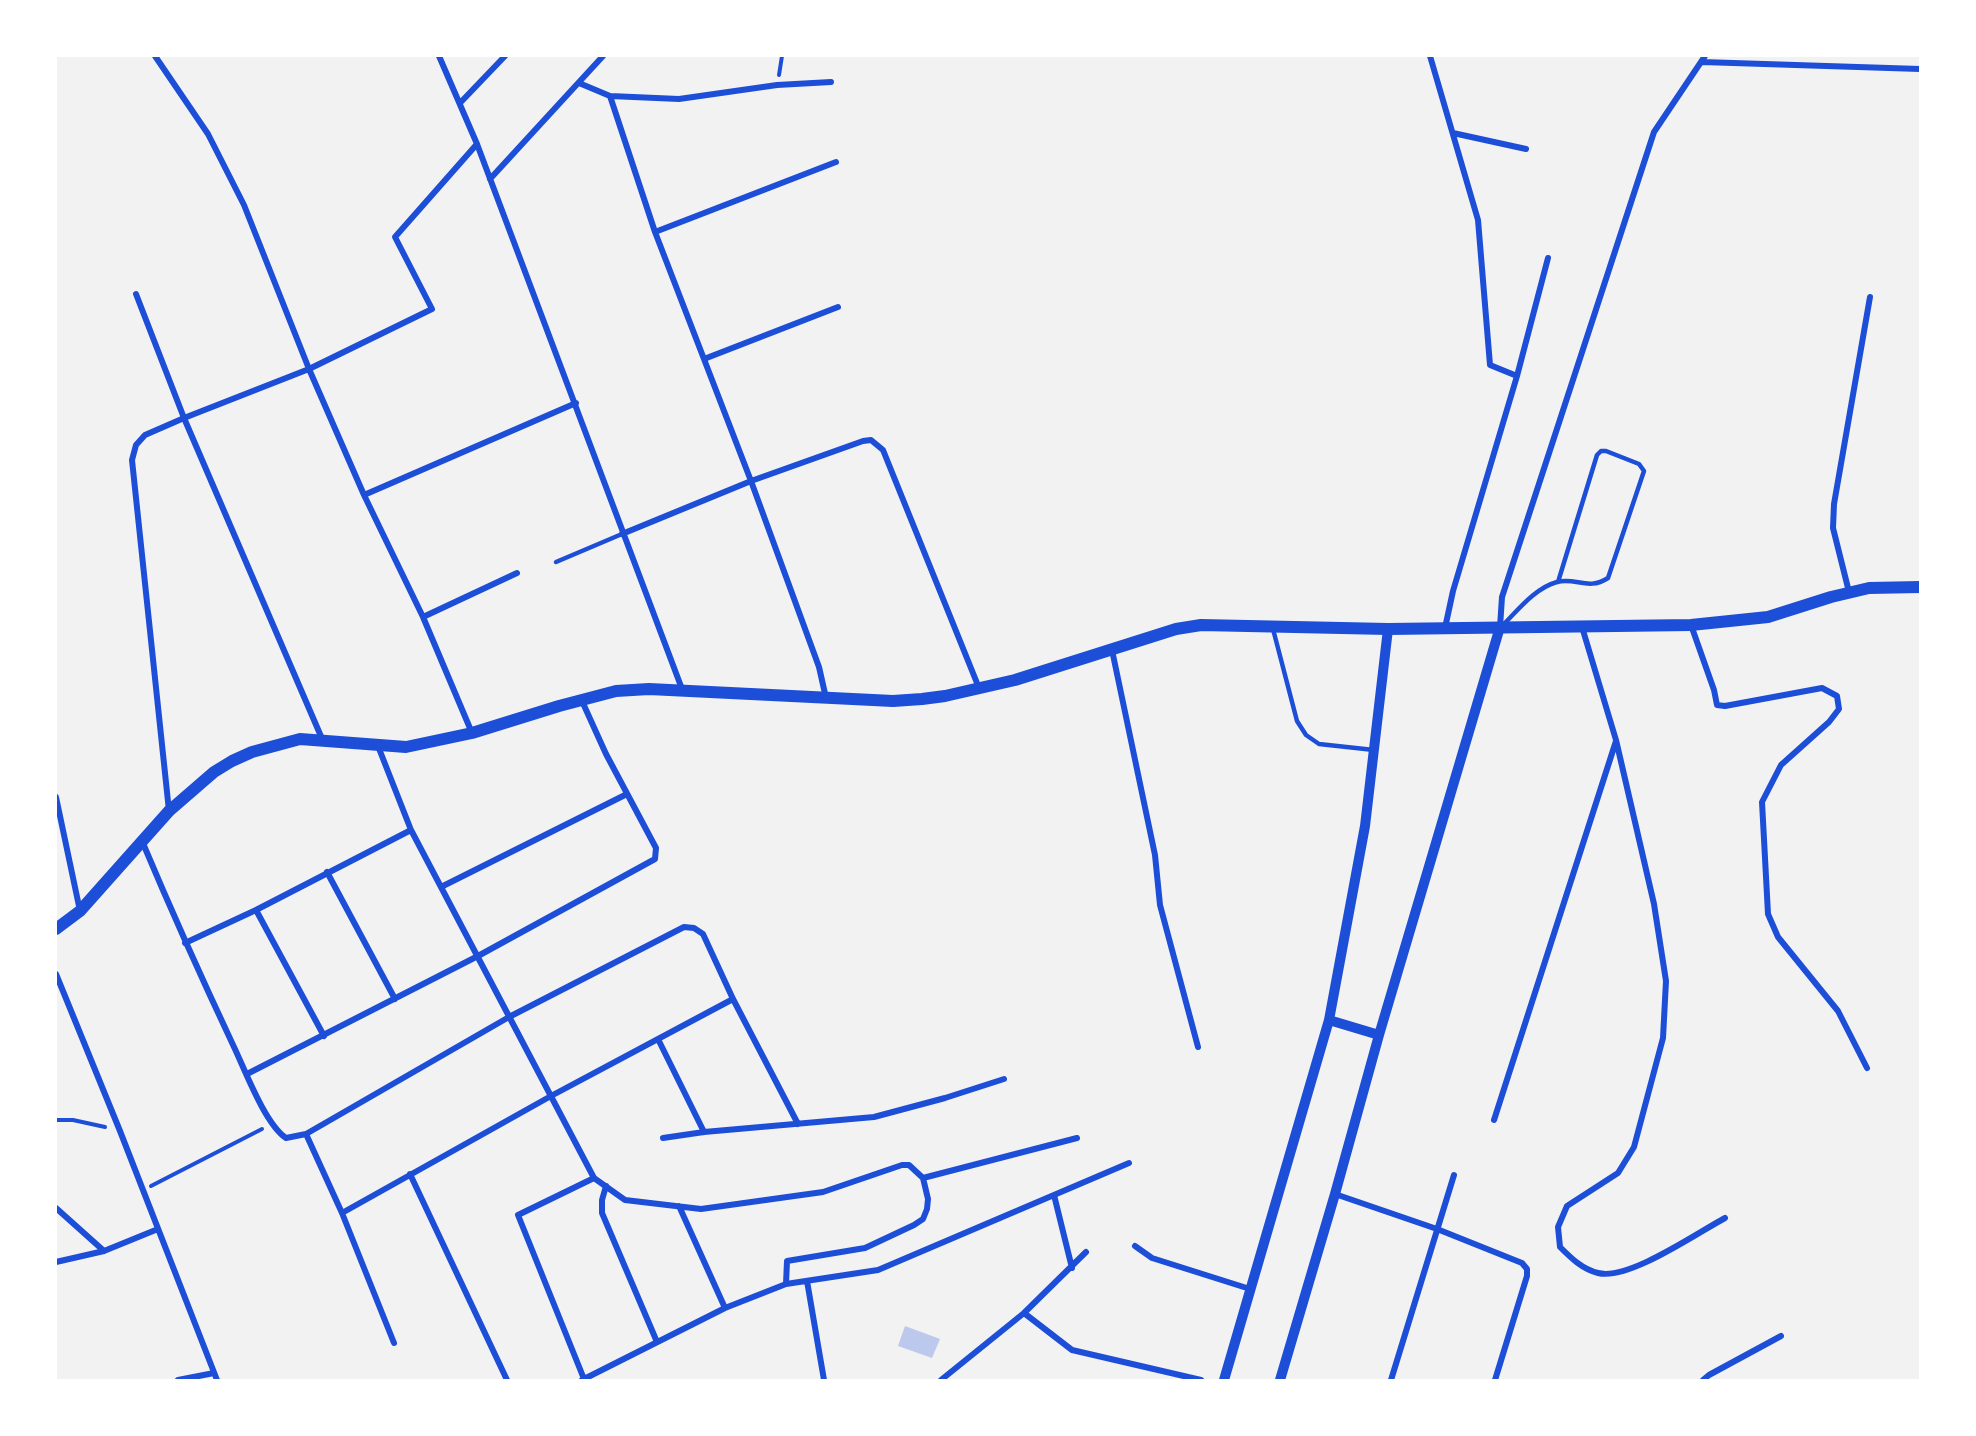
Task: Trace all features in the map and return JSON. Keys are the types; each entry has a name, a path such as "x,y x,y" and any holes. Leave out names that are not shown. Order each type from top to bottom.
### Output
{"main road":[{"path":"56,929 80,910 169,811 214,772 232,761 300,739 406,747 472,733 616,691 649,688 826,698 903,700 945,696 1015,680 1176,629 1201,625 1445,628 1691,625 1768,617 1849,592 1886,587 1920,587"}],"street":[{"path":"154,56 208,134 244,205 309,369 364,495 423,618 472,733"},
{"path":"439,56 477,144 682,689"},
{"path":"460,103 505,56"},
{"path":"490,179 603,56"},
{"path":"1430,56 1478,220 1490,364 1517,376"},
{"path":"1280,1380 1335,1194 1378,1035 1500,627 1502,597 1654,132 1703,59 1920,69"},
{"path":"579,83 610,96 679,99 777,85 831,82"},
{"path":"610,96 655,232 751,481 819,667 826,698"},
{"path":"1453,133 1526,149"},
{"path":"169,811 132,460 136,445 145,435 184,417 309,369 432,309 395,237 477,144"},
{"path":"655,232 836,162"},
{"path":"1445,628 1453,591 1517,376 1548,258"},
{"path":"136,294 184,417 323,741"},
{"path":"1849,592 1833,528 1834,504 1870,297"},
{"path":"704,359 838,307"},
{"path":"364,495 576,403"},
{"path":"622,534 751,481 871,440 883,450 979,689"},
{"path":"423,618 517,573"},
{"path":"1691,625 1717,705 1725,706 1822,688 1837,696 1839,709 1829,722 1781,765 1762,801 1768,914 1778,937 1838,1011 1867,1068"},
{"path":"1582,627 1616,740 1654,904 1666,981 1663,1038 1634,1147 1618,1173 1567,1206 1557,1227 1560,1247 1578,1264 1599,1274 1618,1273 1641,1265 1725,1218"},
{"path":"1224,1380 1329,1020 1365,826 1388,628"},
{"path":"1112,650 1155,855 1160,904 1198,1047"},
{"path":"247,1074 478,956 655,859 656,848 582,701"},
{"path":"1494,1120 1616,740"},
{"path":"378,746 411,830 594,1178 625,1200 701,1209 823,1192 902,1165 909,1165 923,1178 928,1198 923,1219 865,1248 787,1261 786,1284"},
{"path":"441,887 627,794"},
{"path":"56,797 80,910"},
{"path":"185,943 256,910 411,830"},
{"path":"141,841 185,943 271,1124 286,1138 306,1134 509,1017 684,927 694,928 703,934 733,999 798,1124"},
{"path":"327,872 395,999"},
{"path":"256,910 324,1036"},
{"path":"56,974 217,1380"},
{"path":"342,1213 551,1096 733,999"},
{"path":"1329,1020 1378,1035"},
{"path":"658,1039 704,1132"},
{"path":"663,1138 704,1132 874,1117 1004,1079"},
{"path":"306,1134 342,1213 394,1343"},
{"path":"923,1178 1077,1138"},
{"path":"594,1178 518,1215 583,1380 725,1308 786,1284 878,1270 1129,1163"},
{"path":"410,1174 507,1380"},
{"path":"1391,1380 1454,1175"},
{"path":"606,1186 602,1200 602,1213 657,1342"},
{"path":"1335,1194 1437,1229 1522,1263 1527,1269 1527,1276 1495,1380"},
{"path":"1054,1195 1072,1268"},
{"path":"679,1206 725,1308"},
{"path":"56,1208 104,1251"},
{"path":"56,1262 104,1251 158,1229"},
{"path":"1135,1245 1152,1258 1251,1289"},
{"path":"941,1380 1024,1313 1086,1252"},
{"path":"807,1281 824,1380"},
{"path":"1024,1313 1072,1350 1202,1380"},
{"path":"1702,1380 1781,1336"},
{"path":"178,1380 214,1373"}],"lane":[{"path":"1500,627 1537,592 1558,582 1598,584 1608,578 1644,471 1639,464 1606,451 1601,451 1597,455 1558,582"},
{"path":"556,562 622,534"},
{"path":"1272,625 1297,721 1306,735 1318,744 1374,750"}],"path":[{"path":"777,85 782,56"},
{"path":"56,1120 73,1120 120,1131"},
{"path":"143,1190 271,1124"}],"building":[{"path":"905,1326 940,1339 932,1358 898,1346"}]}
